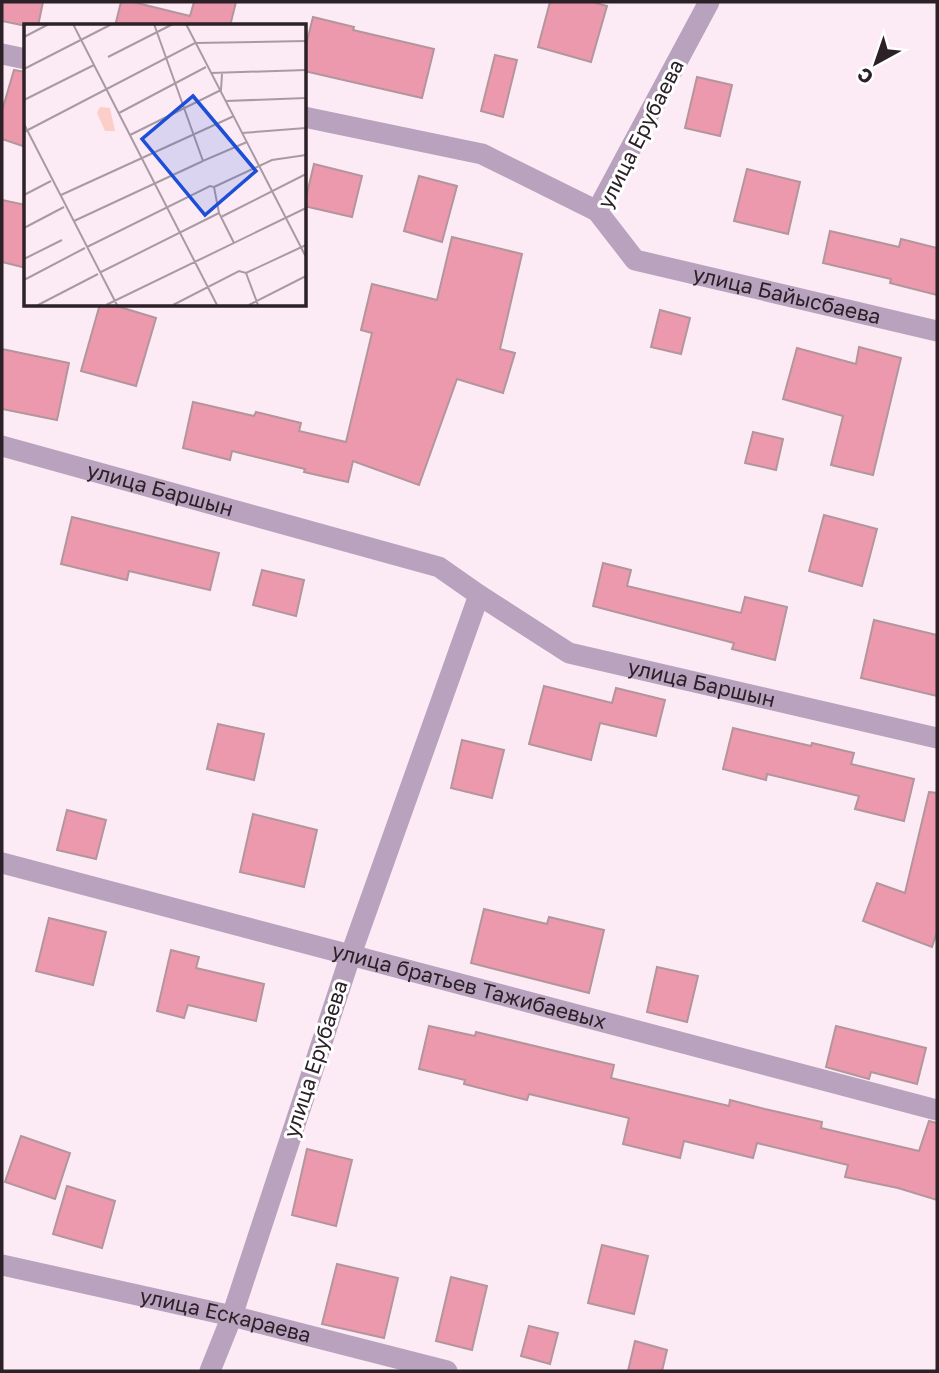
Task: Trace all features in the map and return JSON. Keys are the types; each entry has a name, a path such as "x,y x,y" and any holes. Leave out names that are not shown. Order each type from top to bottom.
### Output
{"street":[{"name":"улица Ерубаева","path":"635,260 597,211 709,2"},
{"path":"2,54 24,59"},
{"path":"306,117 482,155 597,211"},
{"name":"улица Байысбаева","path":"635,260 937,331"},
{"name":"улица Баршын","path":"2,446 439,567 569,653 937,738"},
{"name":"улица Ерубаева","path":"210,1371 232,1316 350,957 479,595"},
{"name":"улица братьев Тажибаевых","path":"2,863 937,1110"},
{"name":"улица Ескараева","path":"2,1265 232,1316 447,1371"}],"building":[{"path":"2,2 43,2 38,24 24,26 2,21"},
{"path":"121,2 133,2 190,16 194,2 236,2 230,24 116,24"},
{"path":"550,2 592,2 607,6 591,62 538,47"},
{"path":"313,17 354,27 353,30 434,49 422,98 306,71 306,45"},
{"path":"495,55 517,60 503,117 481,111"},
{"path":"14,70 24,72 24,146 2,139 2,111"},
{"path":"697,77 732,85 720,136 685,128"},
{"path":"314,164 362,176 352,217 306,206"},
{"path":"747,169 800,182 788,234 734,221"},
{"path":"419,176 457,186 442,242 404,231"},
{"path":"2,200 24,205 24,268 2,262"},
{"path":"830,231 899,247 901,239 937,248 937,295 890,283 891,279 823,263"},
{"path":"452,237 522,254 500,349 515,353 503,393 457,379 419,485 353,461 348,482 232,451 230,460 183,448 193,402 254,416 256,412 301,423 299,431 346,442 372,333 361,330 372,284 437,300"},
{"path":"99,306 117,306 156,318 136,386 81,371"},
{"path":"660,310 690,318 681,354 651,347"},
{"path":"859,347 901,358 873,475 831,465 843,416 783,399 797,348 856,364"},
{"path":"2,349 69,363 57,420 2,409"},
{"path":"753,432 783,439 776,470 745,463"},
{"path":"824,515 877,529 862,586 809,571"},
{"path":"72,517 219,553 210,590 129,571 127,580 61,564"},
{"path":"603,563 631,570 627,586 741,613 745,597 787,607 775,660 732,649 734,643 593,606"},
{"path":"262,570 304,580 296,616 253,605"},
{"path":"874,620 937,635 937,696 861,678"},
{"path":"544,686 612,703 616,688 665,700 656,736 600,723 591,760 529,744"},
{"path":"218,724 264,734 254,780 207,769"},
{"path":"733,728 854,753 851,764 914,779 904,821 855,809 859,796 767,774 766,780 723,769"},
{"path":"462,740 504,750 492,798 451,788"},
{"path":"929,792 937,793 937,932 932,947 863,921 877,883 905,893"},
{"path":"67,810 106,820 96,859 57,850"},
{"path":"253,814 317,830 304,887 240,872"},
{"path":"484,909 547,924 549,917 604,930 589,993 471,963"},
{"path":"49,918 106,932 93,985 36,971"},
{"path":"171,950 199,957 196,968 264,984 256,1021 188,1005 184,1018 157,1011"},
{"path":"657,967 698,976 687,1022 647,1012"},
{"path":"429,1026 475,1036 476,1032 614,1065 611,1078 729,1106 730,1100 822,1122 821,1128 919,1151 929,1121 937,1123 937,1200 898,1188 845,1177 848,1165 757,1143 753,1158 684,1141 680,1158 623,1144 629,1118 529,1094 527,1100 464,1084 465,1080 419,1069"},
{"path":"836,1026 926,1048 917,1084 871,1072 869,1079 826,1067"},
{"path":"21,1136 70,1153 55,1199 5,1182"},
{"path":"307,1149 352,1160 336,1226 292,1215"},
{"path":"67,1186 115,1201 102,1248 53,1234"},
{"path":"602,1245 648,1256 634,1314 588,1303"},
{"path":"337,1264 398,1278 384,1338 322,1324"},
{"path":"451,1277 487,1286 472,1350 436,1341"},
{"path":"529,1326 558,1333 550,1364 521,1356"},
{"path":"635,1341 667,1350 662,1371 628,1371"}]}
